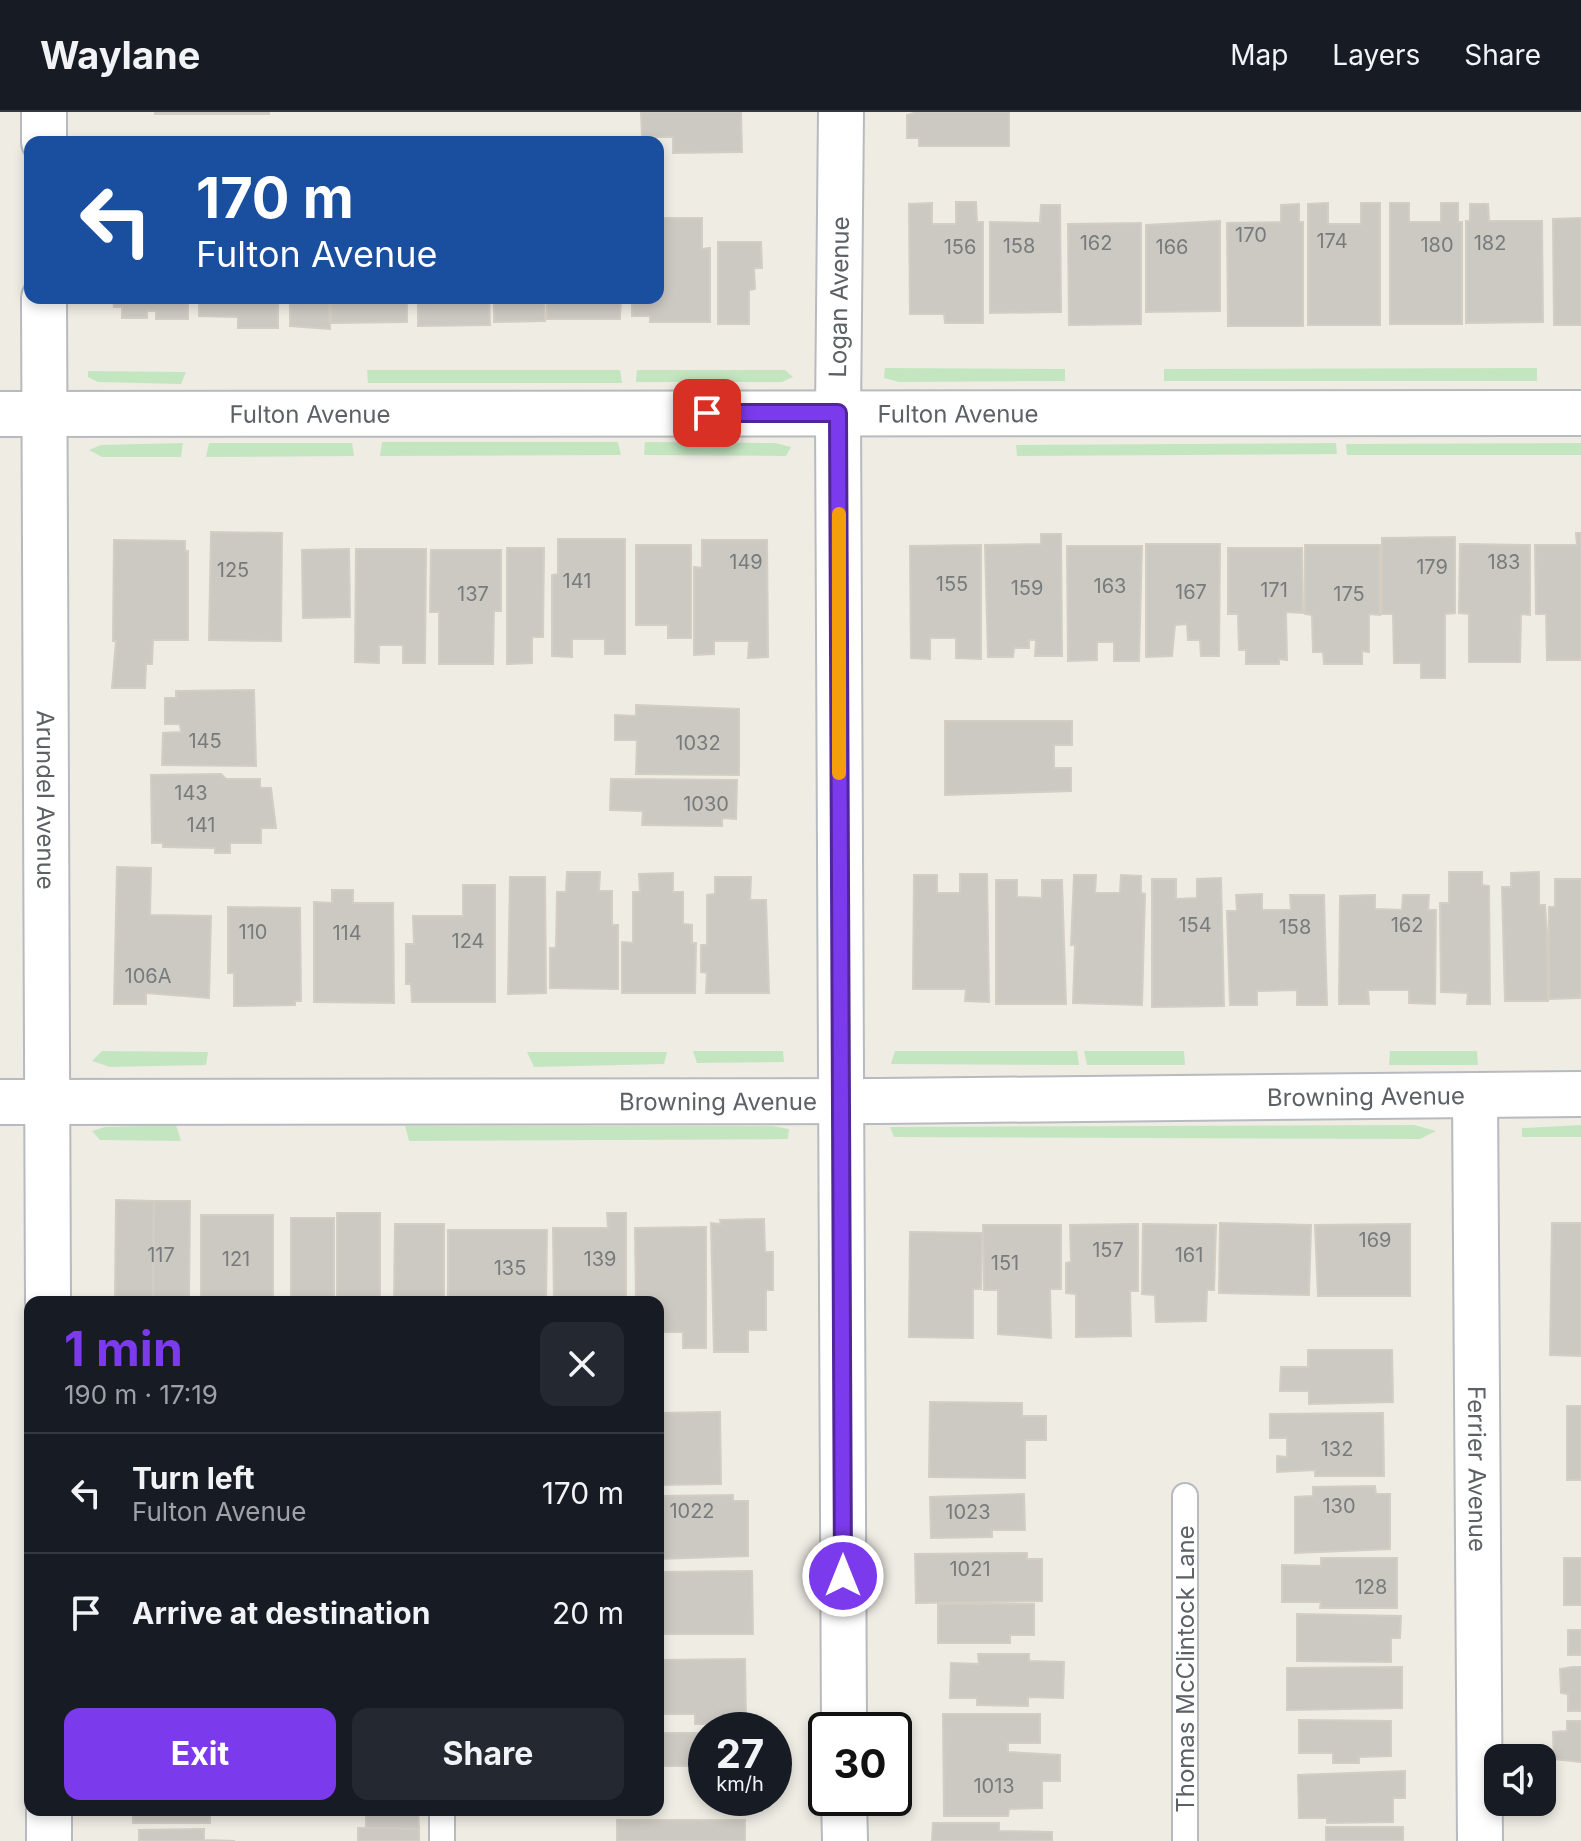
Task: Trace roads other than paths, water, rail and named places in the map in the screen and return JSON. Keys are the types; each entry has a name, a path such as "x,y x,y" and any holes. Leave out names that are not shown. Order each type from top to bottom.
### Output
{"street":[{"path":"44,112 44,136"},
{"name":"Logan Avenue","path":"841,112 838,413 844,1712"},
{"name":"Arundel Avenue","path":"44,304 48,1296"},
{"name":"Fulton Avenue","path":"0,414 1581,413"},
{"name":"Browning Avenue","path":"0,1102 1581,1094"},
{"name":"Ferrier Avenue","path":"1475,1095 1480,1841"},
{"path":"49,1816 49,1841"},
{"path":"844,1816 845,1841"}],"lane":[{"name":"Thomas McClintock Lane","path":"1185,1496 1185,1841"},
{"path":"442,1816 442,1841"}]}
